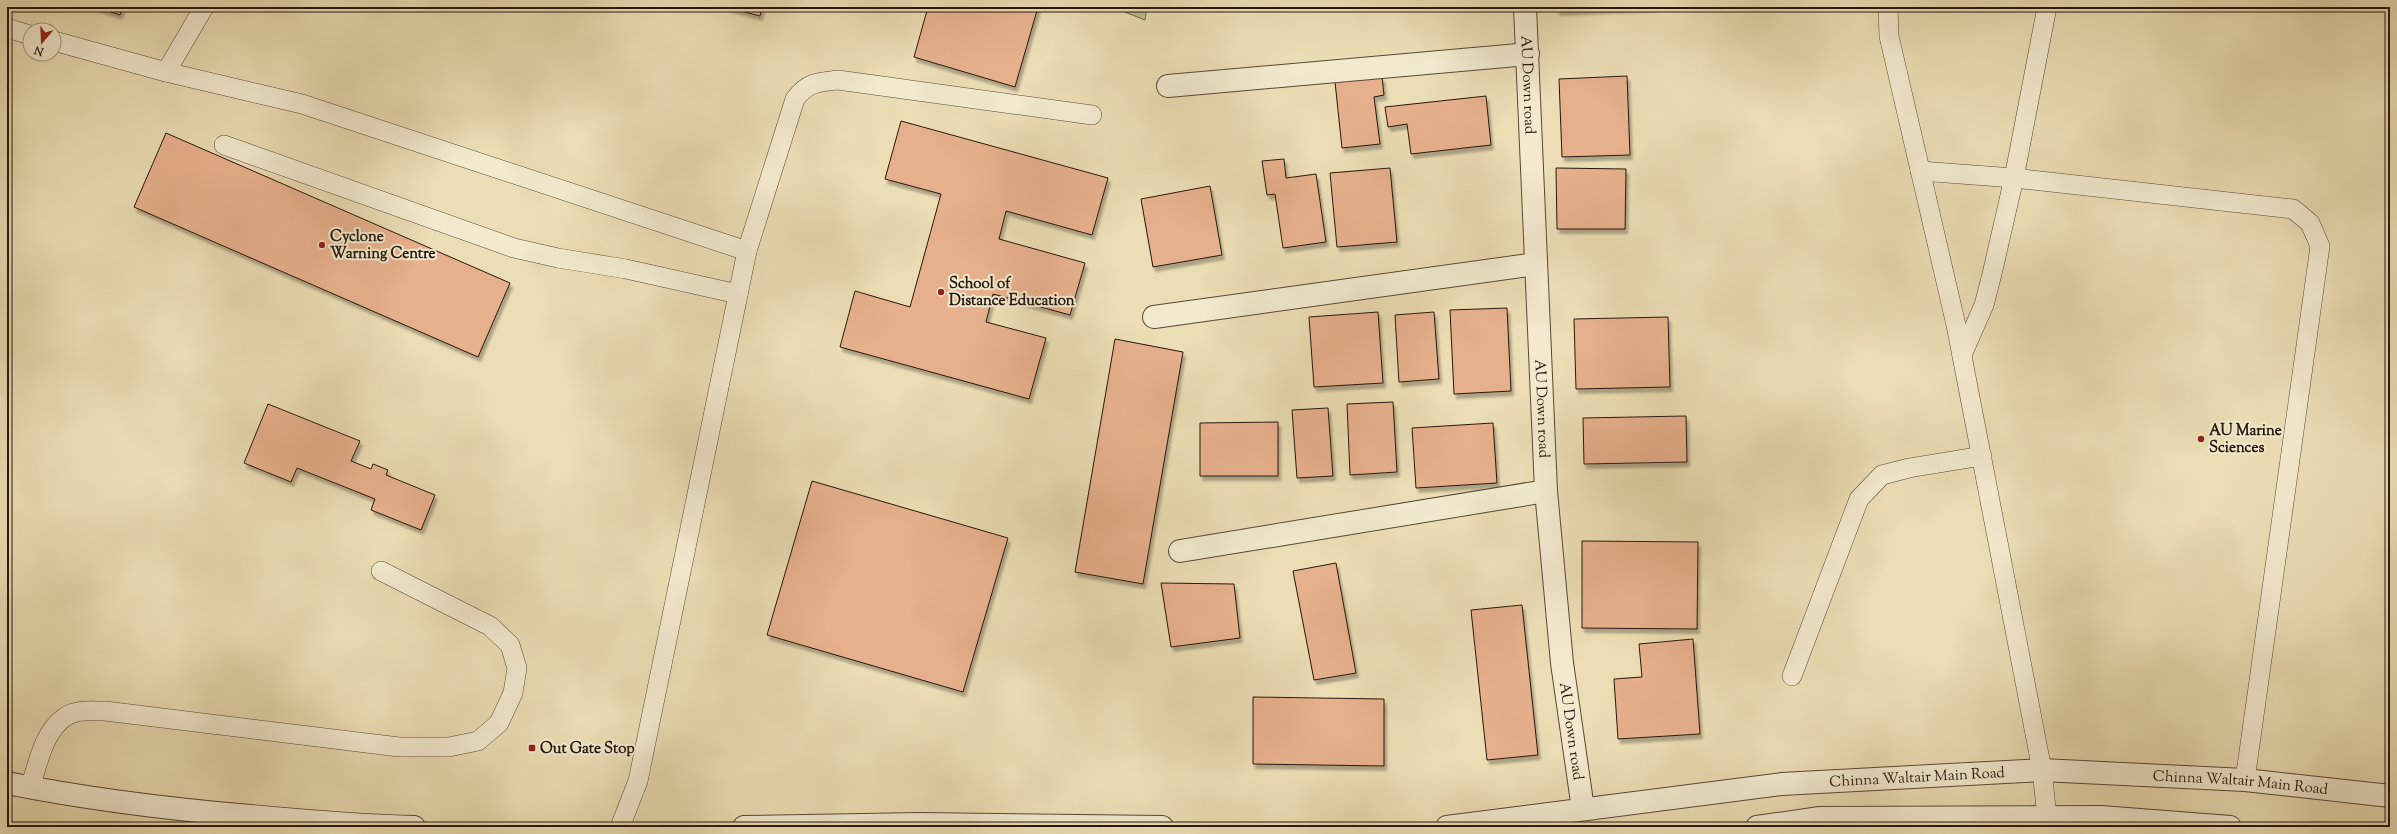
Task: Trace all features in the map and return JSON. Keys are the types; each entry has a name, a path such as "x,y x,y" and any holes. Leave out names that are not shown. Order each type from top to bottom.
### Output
{"street":[{"name":"AU Down road","path":"1525,7 1546,491 1562,663 1583,809"},
{"path":"1168,86 1528,54"},
{"path":"1154,317 1536,264"},
{"path":"1180,551 1546,491"},
{"name":"Chinna Waltair Main Road","path":"1447,827 1782,784 2042,770 2245,780 2390,796"},
{"path":"7,783 30,788 202,812 382,827 414,827"},
{"path":"1757,827 1820,818 2047,817 2101,817 2230,827"},
{"path":"744,827 920,824 1162,827"}],"lane":[{"path":"166,72 204,7"},
{"path":"1888,7 1889,36 1962,355 1982,456 2042,770 2047,817"},
{"path":"1962,355 1984,305 2014,178 2047,7"},
{"path":"7,28 22,33"},
{"path":"62,43 166,72 302,104 748,251"},
{"path":"620,827 638,781 748,251 789,112 795,98 803,88 817,82 838,80 1092,115"},
{"path":"224,145 514,248 558,258 626,269 738,294"},
{"path":"1920,171 2014,178 2293,209 2310,223 2320,246 2245,780"},
{"path":"1792,676 1859,499 1882,475 1909,468 1982,456"},
{"path":"30,788 42,750 51,732 66,716 82,711 104,711 399,747 449,748 478,741 499,723 513,693 517,668 510,645 490,626 381,571"}],"green space":[{"path":"1112,7 1147,7 1145,20"}],"building":[{"path":"95,7 122,7 120,15"},
{"path":"726,7 762,7 760,16"},
{"path":"928,7 1038,7 1015,87 914,57"},
{"path":"1557,7 1655,7 1557,11"},
{"path":"1627,76 1630,155 1562,157 1559,79"},
{"path":"1382,77 1384,95 1374,97 1380,144 1342,148 1335,82"},
{"path":"1486,96 1491,145 1411,154 1407,124 1388,127 1385,107"},
{"path":"901,121 1108,178 1092,235 1006,211 999,239 1085,263 1070,315 993,294 986,322 1046,338 1029,399 840,347 855,291 910,307 941,194 885,179"},
{"name":"Cyclone Warning Centre","path":"166,133 510,283 478,357 134,207"},
{"path":"1284,159 1286,178 1316,174 1326,242 1283,248 1275,194 1267,195 1262,161"},
{"path":"1390,168 1397,242 1337,247 1330,173"},
{"path":"1556,168 1626,169 1625,229 1557,229"},
{"path":"1210,186 1222,255 1153,267 1141,199"},
{"path":"1507,308 1511,391 1454,394 1450,310"},
{"path":"1378,312 1383,383 1314,387 1309,317"},
{"path":"1434,312 1439,379 1399,382 1395,315"},
{"path":"1668,317 1670,387 1576,389 1574,319"},
{"path":"1115,339 1183,352 1143,584 1075,572"},
{"path":"1393,402 1397,472 1350,475 1347,404"},
{"path":"268,404 360,441 351,461 371,469 373,464 388,470 386,475 435,495 421,530 371,510 375,499 297,468 291,482 244,463"},
{"path":"1328,408 1333,476 1297,478 1292,410"},
{"path":"1686,416 1687,462 1584,464 1583,418"},
{"path":"1278,422 1278,476 1200,476 1200,423"},
{"path":"1493,423 1497,483 1416,488 1412,428"},
{"path":"812,481 1008,538 963,692 767,635"},
{"path":"1582,541 1698,542 1697,629 1582,628"},
{"path":"1336,563 1356,673 1314,680 1293,571"},
{"path":"1161,583 1234,584 1240,638 1171,647"},
{"path":"1522,605 1538,755 1487,760 1471,610"},
{"path":"1693,639 1700,734 1618,739 1614,679 1642,677 1639,644"},
{"path":"1253,697 1384,699 1384,766 1253,764"}],"place":[{"name":"Cyclone Warning Centre","path":"322,245"},
{"name":"School of Distance Education","path":"941,292"},
{"name":"AU Marine Sciences","path":"2201,439"},
{"name":"Out Gate Stop","path":"532,748"}]}
